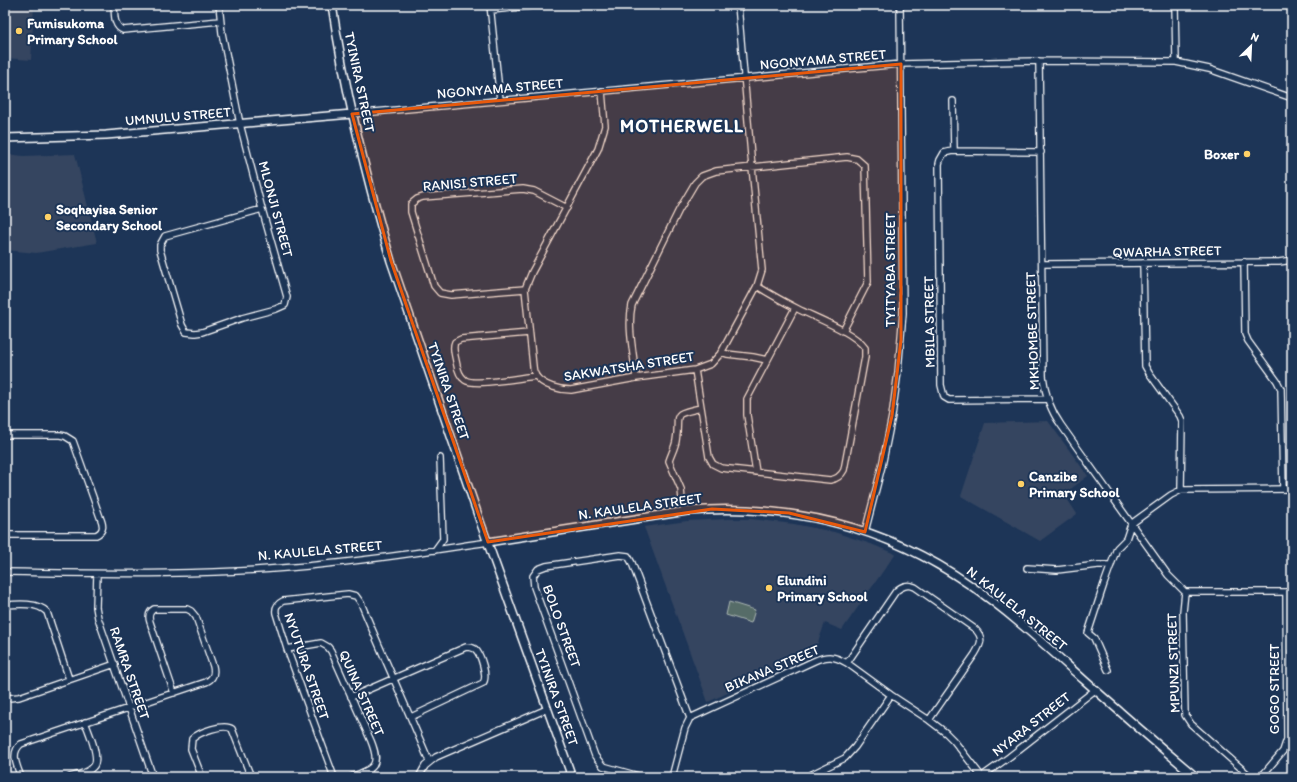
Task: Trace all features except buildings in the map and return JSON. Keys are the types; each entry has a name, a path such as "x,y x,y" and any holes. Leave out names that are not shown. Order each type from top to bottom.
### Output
{"street":[{"path":"114,5 116,24 123,30 220,21"},
{"name":"MLONJI STREET","path":"219,5 220,21 240,124 262,209 287,294 287,300 282,307 276,309 242,318 195,334 186,332 182,325 160,250 160,245 165,236 262,209"},
{"name":"TYINIRA STREET","path":"332,5 352,114 382,230 488,542 572,777"},
{"path":"500,100 491,8 542,5"},
{"name":"SAKWATSHA STREET","path":"536,376 551,386 562,390 571,390 636,378 695,370 711,364 721,352 757,286 762,270 762,260 752,168 738,5"},
{"name":"TYITYABA STREET","path":"866,532 891,423 903,313 900,5"},
{"path":"1175,5 1176,62"},
{"name":"MKHOMBE STREET","path":"1039,62 1043,376 1048,399 1056,419 1168,575 1185,592"},
{"name":"NGONYAMA STREET","path":"352,114 901,64 1176,62 1209,69 1292,98"},
{"path":"529,333 461,339 455,342 454,349 460,375 468,381 487,382 536,376 532,366 529,333 525,289 532,272 598,149 604,134 605,126 602,91"},
{"path":"953,101 954,152 1041,152"},
{"name":"UMNULU STREET","path":"5,138 106,135 352,114"},
{"name":"MBILA STREET","path":"954,152 944,153 939,164 942,394 949,400 1048,399"},
{"path":"636,378 631,335 630,311 632,304 679,210 695,183 702,176 716,171 847,157 857,159 865,166 868,282 843,331"},
{"name":"RANISI STREET","path":"525,289 451,296 440,293 434,286 410,212 411,204 417,199 423,197 523,189 534,191 567,208"},
{"name":"QWARHA STREET","path":"1042,264 1279,262 1292,260"},
{"path":"1244,262 1245,334 1248,341 1277,381 1281,389 1283,489"},
{"path":"1143,263 1146,366 1149,373 1178,413 1182,422 1181,490"},
{"path":"695,370 709,457 713,464 721,468 830,480 836,479 842,474 844,470 865,352 863,345 843,331 796,308 757,286"},
{"path":"756,472 746,407 747,399 796,308"},
{"path":"721,352 767,360"},
{"path":"682,500 681,489 668,461 676,442 676,420 678,415 682,412 701,408"},
{"path":"5,436 60,435 73,441 103,528 101,532 96,535 5,535"},
{"path":"435,550 443,539 440,458"},
{"path":"1108,670 1094,638 1088,633 1110,565 1117,548 1126,540 1131,524 1171,495 1181,490 1292,489"},
{"name":"N. KAULELA STREET","path":"5,572 172,574 247,570 325,564 435,550 687,511 738,509 789,513 828,521 866,532 913,551 969,584 1004,610 1196,777"},
{"name":"BOLO STREET","path":"642,777 603,766 595,756 534,587 533,576 538,569 546,566 620,555 628,556 632,563 690,718"},
{"path":"1028,568 1057,570 1110,565"},
{"name":"RAMRA STREET","path":"97,574 96,607 153,777"},
{"path":"847,663 896,592 904,586 911,585 915,587 975,629 982,639 980,647 929,720"},
{"path":"1185,592 1289,593"},
{"name":"MPUNZI STREET","path":"1185,592 1183,612 1185,715 1191,724 1251,777"},
{"name":"GOGO STREET","path":"1260,777 1279,756 1286,745 1287,739 1289,593"},
{"name":"NYUTURA STREET","path":"334,777 287,649 276,613 276,608 279,603 288,600 348,594 353,594 356,596 361,603 429,761"},
{"path":"5,606 35,605 41,607 47,612 69,679"},
{"path":"21,777 15,752 21,744 174,693 210,680 214,674 214,666 194,613 187,610 154,609 149,615 150,622 174,693"},
{"name":"QUINA STREET","path":"287,649 321,643 328,647 331,652 371,741 376,760 374,766 369,770 351,777"},
{"path":"351,697 466,647 474,648 477,651 486,676 484,683 411,717"},
{"name":"BIKANA STREET","path":"690,718 821,658 833,657 847,663 929,720 954,741 982,777"},
{"path":"5,695 9,698 19,697 115,664"},
{"name":"NYARA STREET","path":"982,777 1095,690"},
{"path":"806,777 845,758 855,747 891,695"},
{"path":"420,777 429,761 443,753 547,708"},
{"path":"672,777 685,728 690,718"},
{"path":"70,777 90,770 95,764 96,757 86,722"},
{"path":"202,777 191,749 192,739 199,734 227,726 232,729 251,777"},
{"path":"1132,777 1142,777"}],"highlighted area":[{"path":"901,64 901,340 892,416 865,532 789,513 712,509 488,542 391,261 352,114"}],"shaded area":[{"name":"Fumisukoma Primary School","path":"5,5 34,5 31,60 5,58"},
{"name":"Soqhayisa Senior Secondary School","path":"5,154 24,156 75,154 97,243 36,253 5,250"},
{"name":"Canzibe Primary School","path":"1048,421 1088,476 1064,494 1077,514 1040,541 961,496 985,423"},
{"name":"Elundini Primary School","path":"751,519 794,524 834,532 871,544 895,554 842,630 825,623 814,653 708,702 644,527 687,521"}],"green space":[{"path":"729,602 755,610 751,623 726,615"}],"place":[{"name":"Fumisukoma Primary School","path":"19,31"},
{"name":"Boxer","path":"1247,154"},
{"name":"Soqhayisa Senior Secondary School","path":"48,217"},
{"name":"Canzibe Primary School","path":"1021,484"},
{"name":"Elundini Primary School","path":"769,588"}],"district":[{"name":"MOTHERWELL","path":"682,126"}]}
